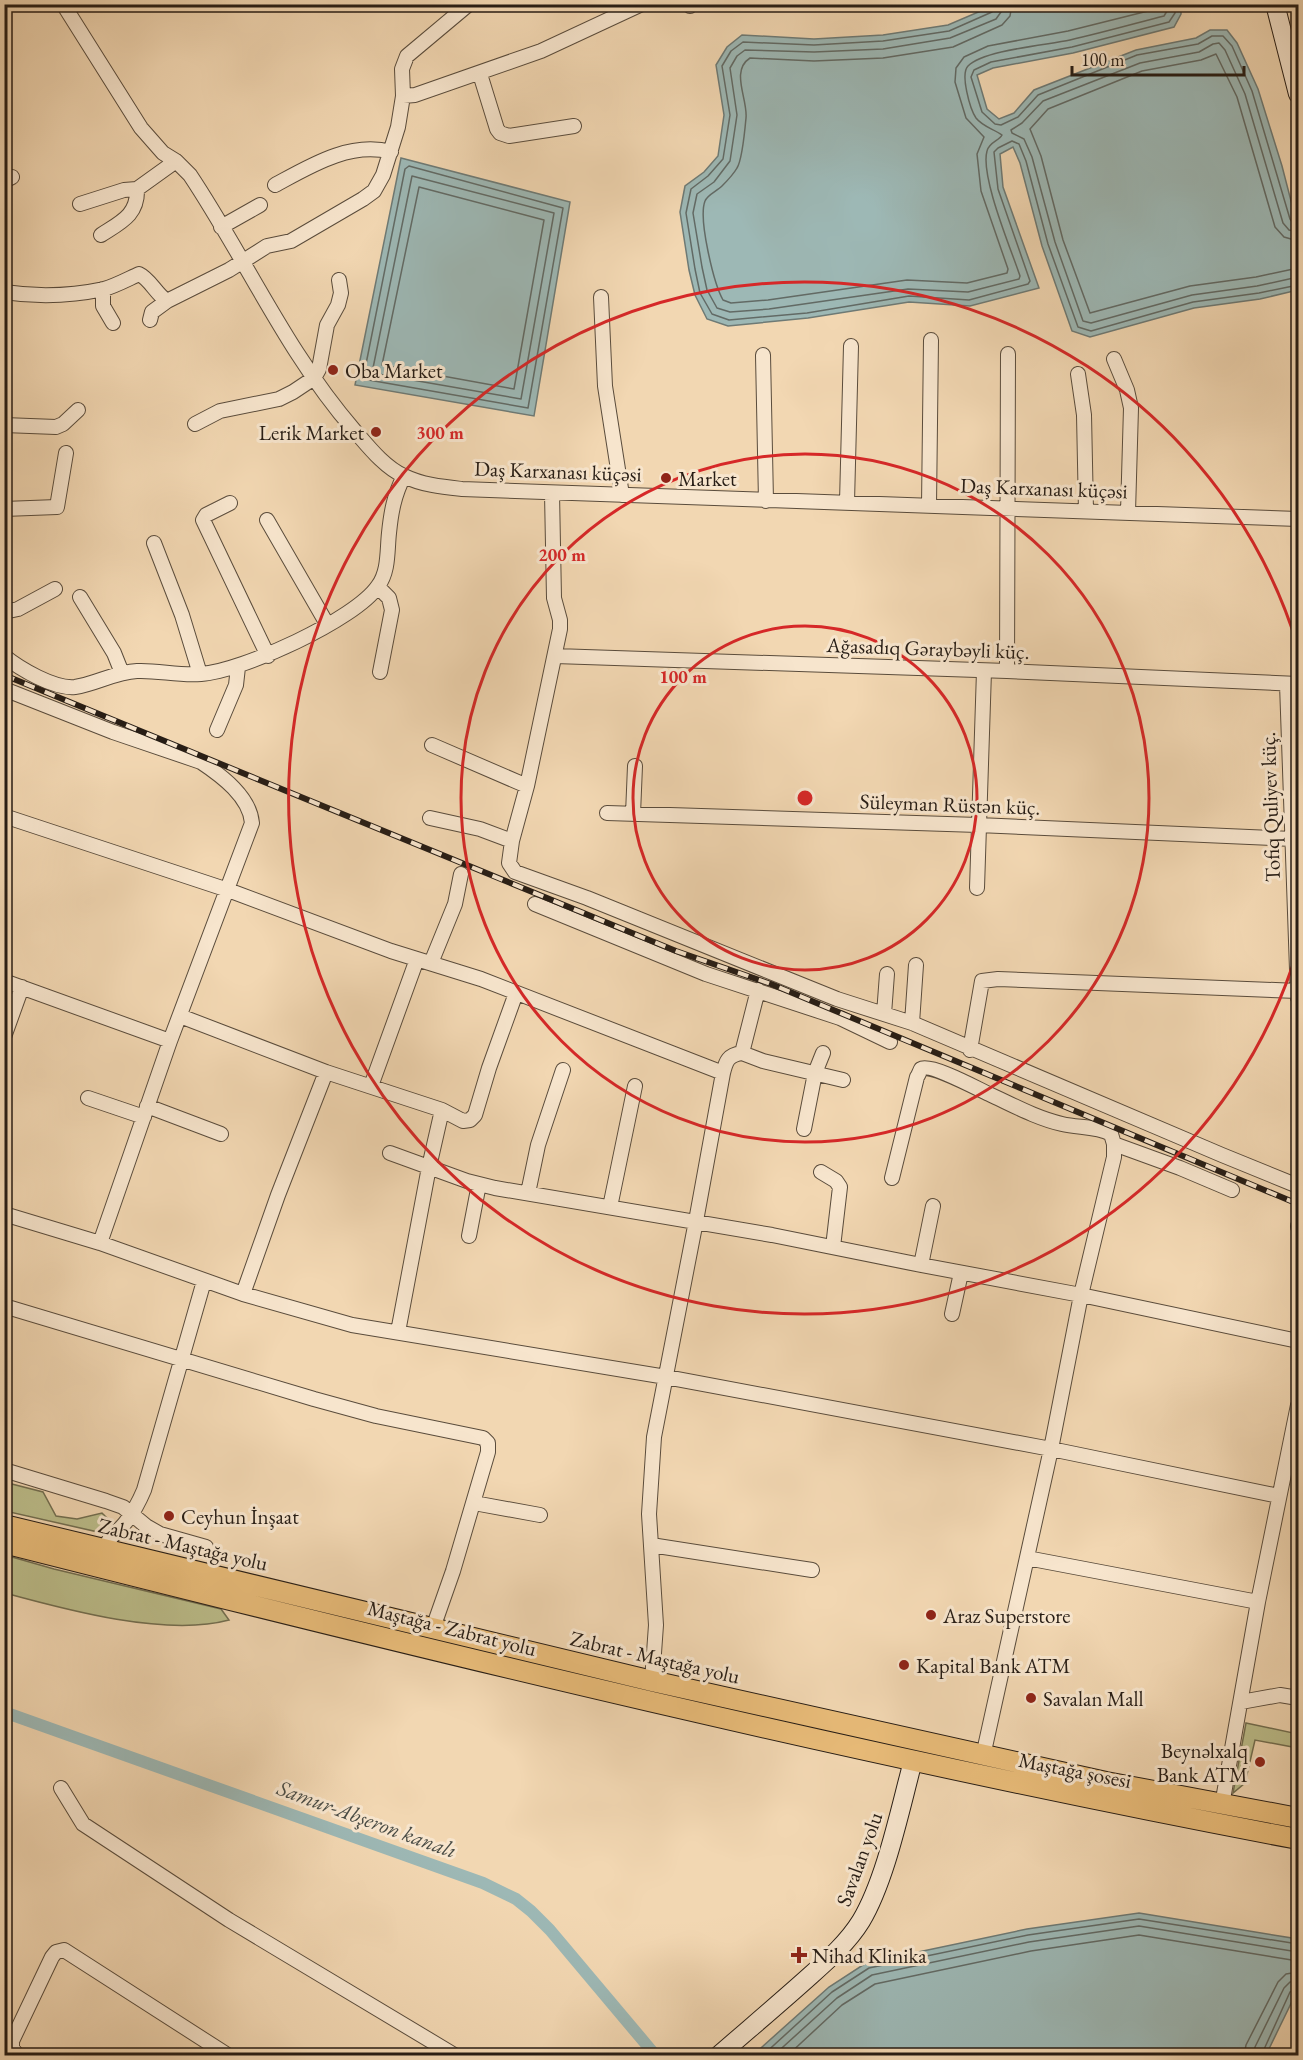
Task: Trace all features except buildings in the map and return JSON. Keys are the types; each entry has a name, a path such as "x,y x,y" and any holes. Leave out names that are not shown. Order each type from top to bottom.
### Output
{"main road":[{"name":"Zabrat - Maştağa yolu","path":"4,1525 652,1682 984,1756 1299,1818"},
{"name":"Maştağa - Zabrat yolu","path":"4,1543 508,1667 913,1761"},
{"path":"913,1761 918,1741"},
{"name":"Maştağa şosesi","path":"913,1761 1299,1839"}],"street":[{"name":"Daş Karxanası küçəsi","path":"63,4 141,128 162,153 176,161 190,175 285,336 314,378 367,445 404,476 437,486 462,489 1299,519"},
{"path":"150,320 152,312 167,301 242,262 267,246 291,241 363,200 379,185 400,120 404,96 402,69 407,56 469,4"},
{"path":"404,96 415,95 480,74 540,51 642,4"},
{"path":"1275,4 1299,94"},
{"path":"480,74 500,133 508,136 574,126"},
{"path":"275,185 307,167 354,150 378,148 391,152"},
{"path":"80,204 124,190 137,189 176,161"},
{"path":"101,235 132,212 137,201 137,189"},
{"path":"221,227 260,205"},
{"path":"4,292 51,296 103,289 139,274 145,277 158,295 167,301"},
{"path":"195,424 220,411 279,399 314,378 319,369 327,326 338,305 341,293 339,280"},
{"path":"103,289 104,306 112,323"},
{"path":"601,297 605,386 622,495"},
{"path":"929,505 931,340"},
{"path":"847,502 851,346"},
{"path":"1007,671 1008,354"},
{"path":"763,355 766,501"},
{"path":"1114,359 1127,390 1131,408 1128,512"},
{"path":"1078,374 1084,415 1086,511"},
{"path":"4,425 56,427 63,424 78,410"},
{"path":"4,509 57,507 66,453"},
{"path":"4,656 12,663 44,680 75,687 122,673 156,671 200,674 238,667 268,656 356,607 378,587 386,566 393,502 404,476"},
{"path":"552,493 554,598 560,620 555,656 528,786 508,863 515,872 586,898 837,999 912,1023 970,1050 1299,1186"},
{"path":"230,503 206,515 203,520 268,656"},
{"path":"267,520 327,624"},
{"path":"154,543 182,615 200,674"},
{"path":"378,587 389,598 392,610 380,672"},
{"path":"4,612 18,609 55,589"},
{"path":"80,597 107,640 122,673"},
{"name":"Ağasadıq Gəraybəyli küç.","path":"555,656 1007,671 1293,684"},
{"path":"217,730 236,685 238,667"},
{"path":"977,888 984,671"},
{"name":"Tofiq Quliyev küç.","path":"1293,684 1292,839 1299,1000"},
{"path":"4,689 113,732 201,762 212,769 244,801 251,812 252,823 170,1041 100,1243"},
{"path":"432,746 528,786"},
{"path":"633,814 635,766"},
{"name":"Süleyman Rüstən küç.","path":"607,813 978,825 1292,839"},
{"path":"4,816 228,890 516,993 723,1073"},
{"path":"430,818 480,829 512,841"},
{"path":"431,963 454,904 461,874"},
{"path":"535,904 687,967 840,1018 890,1042"},
{"path":"371,1086 417,959"},
{"path":"912,1023 916,965"},
{"path":"884,1014 887,974"},
{"path":"4,981 170,1041"},
{"path":"970,1050 982,981 1298,991"},
{"path":"4,1038 22,987"},
{"path":"742,1053 758,990"},
{"path":"180,1016 326,1072 442,1110 463,1121 470,1120 476,1115 489,1068 516,993"},
{"path":"652,1682 656,1625 651,1545 651,1473 654,1437 727,1059 734,1054 742,1053 763,1061 843,1080"},
{"path":"804,1129 815,1073 823,1053"},
{"path":"892,1178 917,1077 923,1068 938,1071 1034,1115 1061,1124 1105,1131 1111,1134 1114,1144 1114,1157 1081,1295 1051,1449 984,1756"},
{"path":"528,1193 538,1145 563,1070"},
{"path":"243,1294 278,1195 326,1072"},
{"path":"610,1207 635,1086"},
{"path":"88,1098 221,1134"},
{"path":"398,1332 442,1110"},
{"path":"1114,1144 1232,1190"},
{"path":"390,1153 479,1184 833,1247 1081,1295 1299,1341"},
{"path":"821,1172 836,1181 840,1187 833,1247"},
{"path":"469,1236 479,1184"},
{"path":"921,1265 933,1206"},
{"path":"4,1214 100,1243 243,1294 352,1325 666,1377 1051,1449 1279,1496"},
{"path":"952,1314 961,1273"},
{"path":"104,1550 109,1539 124,1525 139,1504 204,1281"},
{"path":"4,1306 181,1361 376,1416 483,1438 488,1443 488,1452 474,1503 433,1628"},
{"path":"1222,1804 1258,1602 1299,1405"},
{"path":"4,1470 123,1507 146,1527 160,1534 206,1547"},
{"path":"474,1503 540,1515"},
{"path":"651,1545 812,1570"},
{"path":"1027,1558 1258,1602"},
{"path":"1241,1702 1280,1695 1299,1698"},
{"name":"Savalan yolu","path":"718,2055 826,1961 861,1922 883,1868 913,1761"},
{"path":"61,1788 83,1824 229,1920 456,2055"},
{"path":"18,2055 12,2048 12,2041 52,1957 56,1952 64,1950 229,2055"}],"green space":[{"path":"4,1482 43,1492 56,1516 77,1519 102,1513 111,1522 107,1534 5,1511"},
{"path":"5,1555 221,1609 229,1620 204,1624 147,1623 57,1607 5,1593"},
{"path":"1246,1723 1298,1734 1298,1748 1255,1740 1245,1783 1233,1793"}],"water":[{"path":"1001,5 1181,5 1181,14 1174,27 1073,53 993,68 977,75 987,109 999,119 1014,113 1034,90 1136,50 1196,38 1210,30 1227,30 1237,43 1258,89 1282,166 1298,228 1298,290 1260,299 1194,308 1090,337 1072,331 1042,246 1020,163 1013,147 1000,154 1003,187 1039,288 970,306 909,302 808,318 728,326 707,319 695,295 680,212 685,186 704,172 718,156 724,115 716,65 727,47 742,35 814,39 883,35 948,25 990,7"},
{"path":"401,158 570,202 534,416 355,385"},
{"path":"1139,1913 1298,1939 1298,1989 1266,2055 753,2055 829,1987 866,1963 1027,1929"}],"waterway":[{"name":"Samur-Abşeron kanalı","path":"4,1712 483,1883 516,1899 550,1930 656,2056"}],"railway":[{"path":"4,675 676,951 771,984 1298,1204"}],"place":[{"name":"Oba Market","path":"333,370"},
{"name":"Lerik Market","path":"376,432"},
{"name":"Market","path":"666,478"},
{"name":"Ceyhun İnşaat","path":"169,1516"},
{"name":"Araz Superstore","path":"931,1615"},
{"name":"Kapital Bank ATM","path":"904,1665"},
{"name":"Savalan Mall","path":"1031,1698"},
{"name":"Beynəlxalq Bank ATM","path":"1260,1762"},
{"name":"Nihad Klinika","path":"799,1955"}]}
